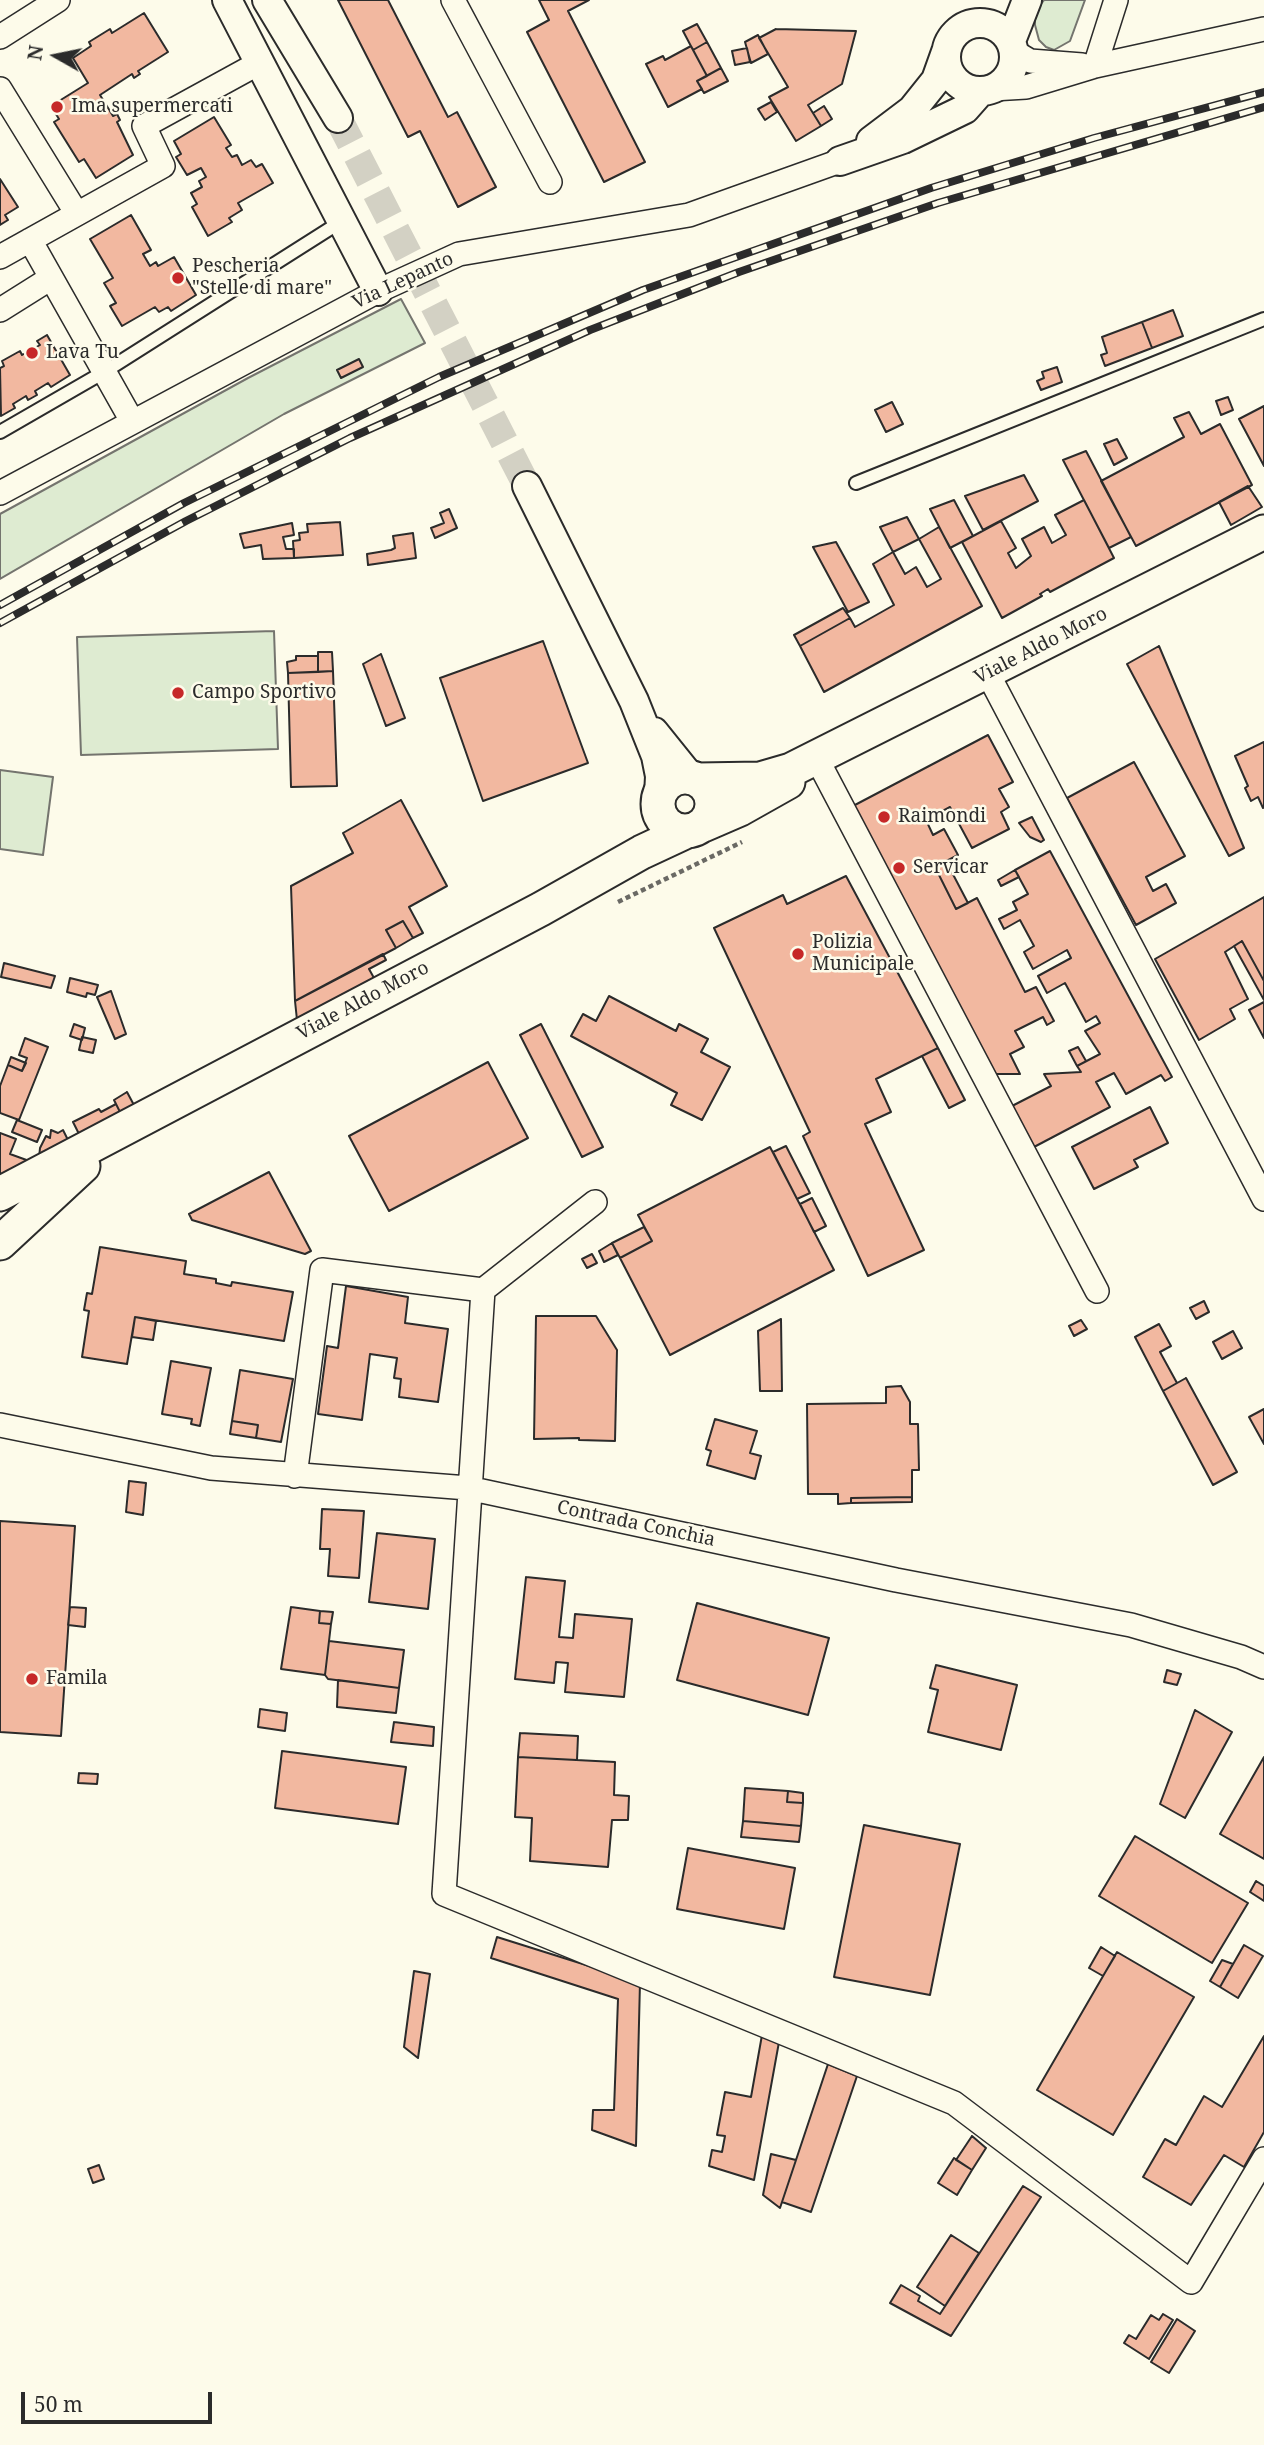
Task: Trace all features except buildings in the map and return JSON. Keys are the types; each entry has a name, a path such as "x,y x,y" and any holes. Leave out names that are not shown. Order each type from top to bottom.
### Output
{"main road":[{"name":"Viale Aldo Moro","path":"694,779 760,779 817,759 1264,532"},
{"name":"Viale Aldo Moro","path":"0,1194 666,839 740,809 792,780 817,759"},
{"path":"676,778 694,779 709,791 712,800 709,818 695,828 669,826 663,820 658,800 662,789 676,778"},
{"name":"Viale Aldo Moro","path":"582,885 625,852 658,800"},
{"name":"Viale Aldo Moro","path":"0,1243 45,1197 144,1119"}],"street":[{"path":"0,37 58,0"},
{"path":"228,0 378,291"},
{"path":"267,0 338,118"},
{"path":"453,0 550,182"},
{"path":"840,161 912,110 936,80 955,33 970,24 995,0"},
{"path":"840,161 903,139 965,109 986,90 1010,75 1013,46 1027,0"},
{"path":"1096,66 1116,0"},
{"path":"970,24 985,22 996,26 1030,61 1096,66"},
{"path":"946,52 950,75 969,90 986,90 1026,87 1096,66 1264,29"},
{"path":"0,257 163,166 144,126 259,63"},
{"path":"0,89 77,214"},
{"name":"Via Lepanto","path":"0,493 378,291 460,254 689,215 840,161"},
{"path":"30,240 132,421"},
{"path":"0,310 51,278"},
{"path":"527,486 634,701 656,756 660,776 658,800"},
{"path":"987,672 1264,1199"},
{"path":"634,701 662,742 694,779"},
{"path":"817,759 1097,1292"},
{"path":"295,1476 322,1270 483,1290 595,1202"},
{"path":"483,1290 468,1488 444,1894 954,2103 1191,2282 1264,2159"},
{"name":"Contrada Conchia","path":"0,1425 211,1468 468,1488 896,1580 1131,1625 1241,1657 1264,1667"}],"lane":[{"path":"0,432 104,372 342,222"},
{"path":"856,483 1264,319"}],"green space":[{"path":"1044,0 1085,0 1070,41 1054,50 1039,40 1035,25 1035,11"},
{"path":"401,299 425,343 284,414 0,579 0,514 248,378"},
{"name":"Campo Sportivo","path":"274,631 278,749 81,755 77,637"},
{"path":"0,770 53,777 43,855 0,849"}],"tunnel":[{"path":"338,118 527,486"}],"railway":[{"path":"0,605 184,503 439,377 643,290 931,188 1094,138 1264,92"},
{"path":"0,623 186,521 350,438 590,330 739,272 938,203 1264,107"}],"place":[{"name":"Ima supermercati","path":"57,107"},
{"name":"Pescheria \"Stelle di mare\"","path":"178,278"},
{"name":"Lava Tu","path":"32,353"},
{"name":"Campo Sportivo","path":"178,693"},
{"name":"Raimondi","path":"884,817"},
{"name":"Servicar","path":"899,868"},
{"name":"Polizia Municipale","path":"798,954"},
{"name":"Famila","path":"32,1679"}]}
